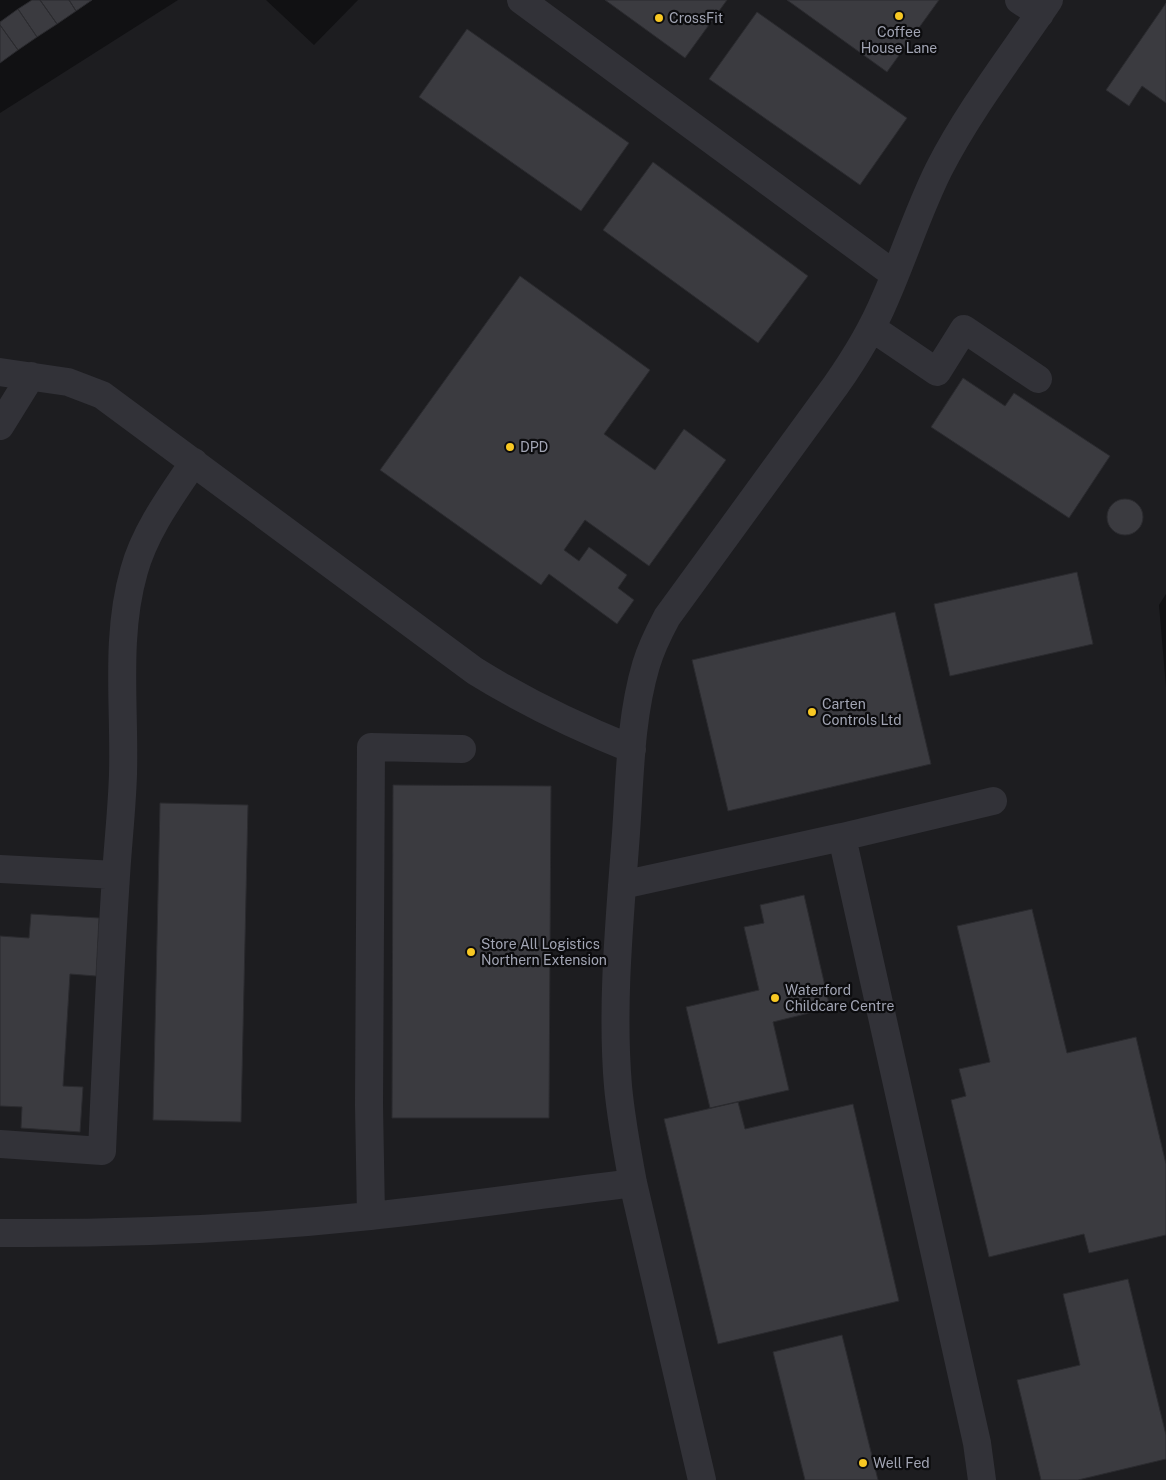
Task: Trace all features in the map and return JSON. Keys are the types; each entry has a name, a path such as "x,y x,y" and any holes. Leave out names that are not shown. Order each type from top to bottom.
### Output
{"street":[{"path":"520,0 896,275"},
{"path":"702,1480 633,1183 621,1114 616,1055 622,885 632,749 640,688 646,664 667,616 836,385 872,328 896,275 926,196 944,161 1036,5"},
{"path":"872,328 936,372 964,328 1038,379"},
{"path":"0,372 68,382 102,395 475,671 537,707 632,749"},
{"path":"0,426 31,376"},
{"path":"0,1144 102,1151 123,775 123,654 128,595 135,569 147,539 163,509 194,462"},
{"path":"371,1216 369,1105 371,747 462,749"},
{"path":"622,885 842,837 993,801"},
{"path":"842,837 977,1443 982,1480"},
{"path":"0,870 116,875"},
{"path":"0,1233 97,1232 264,1225 371,1216 633,1183"}],"shaded area":[{"path":"178,0 266,0 314,45 358,0 1166,0 1166,594 1159,605 1166,687 1166,1480 0,1480 0,113"}],"building":[{"path":"32,0 40,0 57,24 37,37 18,9"},
{"path":"40,0 69,0 76,11 57,24"},
{"path":"69,0 92,0 76,11"},
{"path":"605,0 727,0 685,58"},
{"path":"787,0 939,0 887,72"},
{"path":"1166,3 1166,103 1142,86 1129,106 1106,90"},
{"path":"18,9 37,37 18,50 0,25 0,22"},
{"path":"757,12 907,118 860,185 709,79"},
{"path":"0,25 18,50 0,63"},
{"path":"467,29 629,143 581,211 419,97"},
{"path":"653,162 808,276 758,343 603,230"},
{"name":"DPD","path":"520,276 650,370 604,434 655,470 684,429 726,460 649,566 585,520 564,550 579,561 589,547 627,575 618,588 634,600 617,624 549,574 541,585 380,470"},
{"path":"963,378 1005,406 1014,393 1110,456 1069,518 931,427"},
{"path":"1125,499 1138,504 1143,517 1138,530 1125,535 1112,530 1107,517 1112,504"},
{"path":"1077,572 1093,644 950,676 934,604"},
{"name":"Carten Controls Ltd","path":"895,612 931,764 728,811 692,660"},
{"name":"Store All Logistics Northern Extension","path":"393,785 551,786 549,1118 392,1118"},
{"path":"160,803 248,805 241,1122 153,1120"},
{"name":"Waterford Childcare Centre","path":"804,895 830,1008 773,1022 789,1090 710,1108 686,1007 759,990 744,927 764,923 760,905"},
{"path":"1032,909 1067,1053 1136,1037 1166,1164 1166,1235 1089,1253 1084,1234 989,1257 951,1100 966,1096 959,1069 990,1062 957,926"},
{"path":"31,914 99,918 96,976 70,974 63,1086 83,1087 80,1132 21,1128 22,1107 0,1106 0,936 29,938"},
{"path":"738,1102 745,1129 853,1104 899,1301 718,1344 664,1119"},
{"path":"1128,1279 1166,1435 1166,1459 1078,1480 1041,1480 1017,1380 1080,1365 1063,1294"},
{"path":"842,1335 878,1480 805,1480 773,1352"}],"place":[{"name":"Coffee House Lane","path":"899,16"},
{"name":"CrossFit","path":"659,18"},
{"name":"DPD","path":"510,447"},
{"name":"Carten Controls Ltd","path":"812,712"},
{"name":"Store All Logistics Northern Extension","path":"471,952"},
{"name":"Waterford Childcare Centre","path":"775,998"},
{"name":"Well Fed","path":"863,1463"}]}
